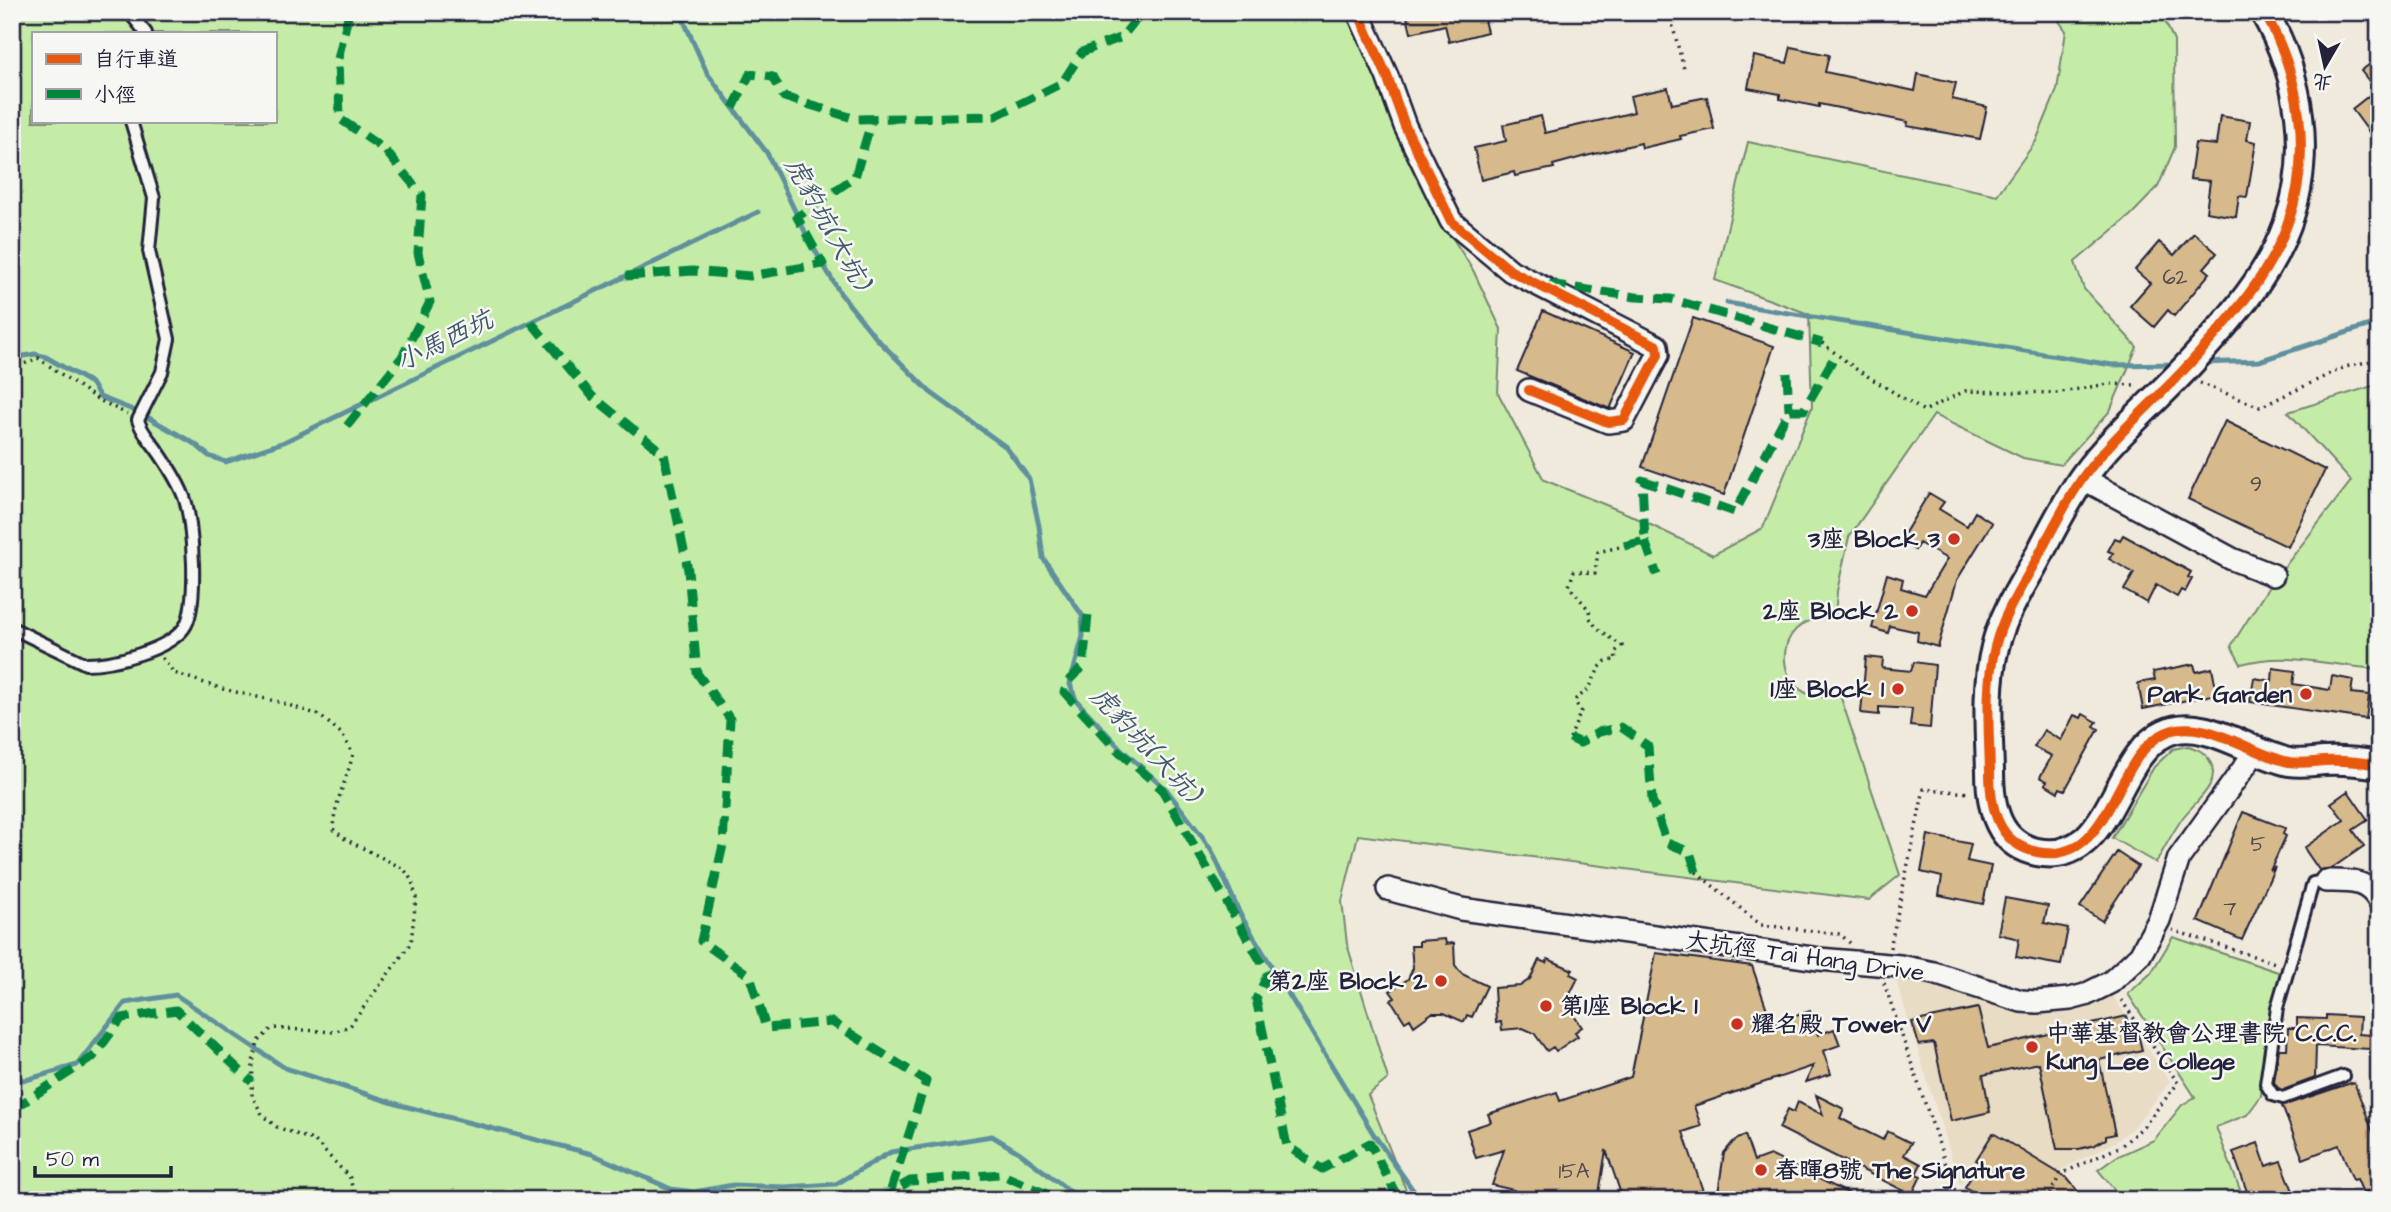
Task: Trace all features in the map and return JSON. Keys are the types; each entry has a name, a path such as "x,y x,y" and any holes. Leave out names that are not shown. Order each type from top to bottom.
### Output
{"street":[{"path":"1358,12 1387,76 1405,126 1451,221 1511,271 1659,349 1624,420 1608,422 1529,390"},
{"path":"2264,12 2288,63 2298,101 2300,141 2297,184 2287,225 2266,268 2192,369 2082,478 2010,607 1994,648 1989,702 1990,788 1993,812 2002,831 2019,845 2039,853 2059,853 2077,846 2098,827 2143,750 2158,736 2183,727 2198,728 2256,751 2298,763 2337,761 2379,765"},
{"path":"2082,478 2232,559 2273,575"},
{"name":"大坑徑 Tai Hang Drive","path":"1388,889 1461,909 1819,959 1900,966 1934,973 2021,1001 2070,999 2111,982 2140,955 2159,920 2179,858 2256,751"},
{"path":"2326,881 2363,884 2375,893 2379,901"}],"lane":[{"path":"129,12 145,32"},
{"path":"12,628 86,664 98,664 153,649 177,635 186,626 190,610 194,548 184,495 141,430 138,420 162,372 169,339 149,251 154,198 131,122"},
{"path":"2326,881 2313,883 2277,1008 2266,1084 2273,1096 2289,1098 2343,1076"},
{"path":"2369,1200 2379,1196"}],"path":[{"path":"1669,12 1685,73"},
{"path":"1822,343 1856,369 1924,411 1965,391 2056,393 2108,384 2139,385"},
{"path":"12,369 38,358 97,399 138,420"},
{"path":"2192,369 2260,407 2346,367 2379,359"},
{"path":"1570,738 1581,711 1576,699 1590,689 1599,668 1606,661 1616,660 1615,652 1622,646 1597,627 1588,610 1569,586 1574,571 1595,573 1598,552 1624,545"},
{"path":"153,649 174,673 318,715 342,734 353,754 348,778 333,814 333,829 345,839 404,869 412,881 416,897 411,943 351,1026 334,1032 272,1028 258,1042 253,1062 252,1096 263,1116 277,1127 315,1141 350,1178 355,1200"},
{"path":"1889,950 1924,789 1975,794"},
{"path":"1696,872 1761,925 1840,934 1853,946"},
{"path":"2171,930 2288,968"},
{"path":"1882,977 1958,1200"},
{"path":"2046,1200 2062,1174 2121,1146 2143,1127 2178,1083 2118,995"}],"shaded area":[{"name":"中華基督教會公理書院 C.C.C. Kung Lee College","path":"1894,974 1932,984 1996,1007 2032,1012 2111,993 2170,1082 2132,1129 2115,1142 2057,1172 1993,1133 1960,1185"}],"green space":[{"path":"12,12 1350,12 1438,215 1473,270 1501,329 1498,393 1544,480 1628,514 1713,555 1763,528 1812,407 1809,314 1715,280 1748,142 1997,195 2036,141 2057,90 2066,31 2054,14 2047,12 2161,12 2174,41 2175,147 2158,187 2131,215 2075,262 2084,289 2137,347 2110,411 2061,465 2023,458 1934,415 1849,537 1837,591 1835,618 1812,620 1796,630 1787,644 1785,661 1790,677 1800,690 1817,697 1840,695 1900,875 1869,900 1358,835 1342,901 1347,944 1388,1079 1368,1095 1410,1200 12,1200"},
{"path":"2379,384 2379,669 2293,659 2259,660 2241,664 2231,646 2266,591 2351,481 2288,412"},
{"path":"2188,746 2201,751 2208,758 2213,777 2206,791 2180,822 2156,863 2112,838 2154,767 2173,749"},
{"path":"2173,937 2281,973 2266,1034 2261,1096 2247,1115 2216,1127 2244,1200 2123,1200 2098,1170 2116,1157 2154,1140 2182,1105 2195,1097 2128,994 2151,973"}],"building":[{"path":"1406,12 1482,12 1487,32 1449,42 1445,25 1411,33"},
{"path":"1791,47 1829,55 1825,72 1915,91 1918,74 1956,83 1952,99 1987,107 1980,139 1907,126 1908,122 1819,104 1819,107 1780,99 1780,94 1748,88 1754,56 1787,63"},
{"path":"2379,57 2379,124 2369,132 2352,109 2376,90 2361,71"},
{"path":"1668,88 1672,104 1707,97 1714,129 1642,148 1641,143 1586,156 1553,165 1554,168 1515,176 1514,172 1481,180 1474,148 1506,141 1503,125 1541,116 1545,133 1634,112 1630,96"},
{"path":"2220,116 2250,121 2247,140 2256,142 2247,197 2239,196 2236,217 2206,212 2210,181 2190,179 2195,143 2216,145"},
{"path":"2194,233 2217,253 2204,268 2210,273 2174,316 2168,310 2154,327 2130,306 2150,283 2135,270 2159,242 2174,255"},
{"path":"1543,311 1635,352 1610,409 1517,371"},
{"path":"1693,318 1774,346 1724,495 1642,467"},
{"path":"2225,421 2325,470 2288,547 2188,499"},
{"path":"1929,493 1944,502 1939,509 1967,526 1975,512 1992,523 1957,580 1938,647 1917,641 1918,632 1890,626 1888,633 1872,628 1887,574 1903,579 1901,588 1925,595 1947,559 1919,543 1915,550 1900,541"},
{"path":"2123,535 2191,572 2188,577 2192,579 2185,592 2181,590 2177,597 2156,585 2147,603 2124,590 2134,573 2109,559 2113,553 2108,551 2115,538 2120,540"},
{"name":"1座 Block 1","path":"1866,657 1883,659 1882,668 1911,671 1914,662 1935,665 1930,728 1910,726 1912,709 1879,707 1879,715 1861,713"},
{"path":"2194,664 2196,672 2212,668 2217,694 2143,709 2138,683 2155,680 2153,672"},
{"name":"Park Garden","path":"2273,668 2295,671 2293,684 2330,690 2332,676 2353,680 2351,693 2369,695 2366,719 2250,702 2254,678 2272,681"},
{"path":"2083,714 2097,722 2094,726 2099,729 2065,790 2060,788 2058,792 2045,784 2047,781 2040,777 2052,756 2034,747 2044,730 2061,740 2074,715 2081,718"},
{"path":"2348,791 2368,820 2353,830 2364,846 2332,868 2319,870 2304,848 2344,820 2331,803"},
{"path":"2243,812 2285,828 2283,834 2286,836 2242,940 2198,921"},
{"path":"1928,835 1971,844 1967,861 1991,866 1983,904 1939,895 1942,877 1921,872"},
{"path":"2117,852 2138,866 2102,921 2080,907"},
{"path":"2005,898 2048,906 2044,923 2068,928 2061,965 2016,957 2019,939 1998,934"},
{"name":"第2座 Block 2","path":"1445,939 1446,944 1454,943 1455,965 1462,974 1487,986 1472,1017 1467,1015 1464,1022 1444,1013 1432,1013 1414,1026 1410,1019 1405,1022 1391,1000 1395,998 1390,991 1408,979 1413,968 1411,946 1419,946 1419,941"},
{"path":"1656,953 1752,966 1772,1024 1810,1011 1818,1035 1834,1029 1840,1045 1823,1051 1831,1074 1806,1082 1813,1066 1694,1106 1701,1126 1683,1132 1706,1200 1623,1200 1606,1150 1598,1200 1518,1200 1514,1190 1492,1185 1504,1150 1476,1158 1467,1130 1491,1122 1488,1114 1557,1092 1560,1101 1631,1077"},
{"name":"第1座 Block 1","path":"1548,959 1573,970 1570,974 1578,978 1568,998 1569,1009 1582,1027 1575,1032 1578,1036 1556,1051 1553,1047 1547,1051 1534,1033 1523,1028 1502,1030 1501,1022 1496,1023 1494,988 1520,986 1530,979 1539,960 1546,963"},
{"path":"1978,1008 1988,1048 2127,1016 2132,1036 2138,1034 2142,1050 2099,1060 2115,1134 2106,1136 2106,1139 2095,1145 2079,1149 2057,1149 2039,1063 1983,1075 1990,1112 1951,1121 1934,1043 1919,1045 1912,1022"},
{"path":"2326,1015 2360,1017 2359,1034 2371,1035 2370,1049 2316,1046 2315,1078 2283,1090 2278,1088 2274,1082 2279,1049 2287,1049 2288,1028 2297,1028 2297,1018 2326,1019"},
{"path":"2354,1082 2379,1148 2379,1187 2363,1193 2357,1179 2353,1180 2339,1145 2303,1159 2282,1106"},
{"path":"1816,1095 1844,1109 1840,1118 1855,1126 1883,1140 1887,1131 1911,1143 1904,1155 1921,1164 1916,1174 1921,1176 1912,1195 1779,1128 1788,1109 1794,1112 1798,1102 1823,1115"},
{"path":"1993,1133 2067,1178 2085,1200 1986,1200 1965,1187 1980,1162 1976,1160"},
{"name":"春暉8號 The Signature","path":"1745,1135 1754,1161 1770,1155 1862,1200 1717,1200 1724,1153 1733,1142"},
{"path":"2258,1143 2266,1166 2281,1161 2293,1191 2277,1197 2279,1200 2250,1200 2233,1152"}],"waterway":[{"name":"虎豹坑(大坑)","path":"680,12 707,73 767,153 809,240 840,293 876,338 930,392 1006,447 1029,479 1043,558 1082,615 1083,636 1070,684 1076,700 1120,748 1166,789 1201,835 1213,853 1240,914 1374,1135 1420,1200"},
{"name":"小馬西坑","path":"149,418 195,444 209,456 226,462 284,442 758,212"},
{"path":"1727,303 2112,365 2178,364"},
{"path":"2201,363 2259,361 2379,322"},
{"name":"小馬西坑","path":"12,358 35,354 46,357 91,383 100,397 133,410"},
{"path":"12,1079 26,1080 77,1065 125,1003 176,995 285,1068 400,1105 592,1154 671,1189 694,1192 733,1185 784,1187 836,1184 891,1152 992,1136 1020,1153 1081,1200"}],"marked path":[{"path":"347,426 402,357 430,302 418,253 422,195 384,149 340,119 338,59 349,12"},
{"path":"733,108 750,74 773,77 784,97 856,119 995,116 1062,83 1082,52 1122,37 1142,12"},
{"path":"626,276 692,271 750,276 823,264 797,217 855,177 872,119"},
{"path":"1549,284 1636,297 1671,299 1822,343"},
{"path":"531,322 592,396 664,454 688,570 697,673 730,719 723,845 701,941 750,976 766,1028 832,1022 926,1081 890,1193"},
{"path":"1624,546 1645,541 1642,480 1735,512 1789,410 1804,410 1836,354"},
{"path":"1787,373 1789,410"},
{"path":"1645,541 1657,575"},
{"path":"1088,615 1083,667 1070,679 1064,692 1118,751 1161,788 1268,974 1256,999 1287,1146 1322,1169 1370,1143 1399,1200"},
{"path":"1570,738 1580,743 1599,732 1621,727 1648,746 1652,800 1667,843 1690,852 1696,872"},
{"path":"12,1105 18,1106 93,1057 122,1018 176,1010 252,1082"},
{"path":"878,1200 910,1181 1000,1174 1061,1200"},
{"path":"709,1200 718,1200"}],"cycle path":[{"path":"1358,12 1387,76 1405,126 1451,221 1511,271 1657,346 1658,355 1624,420 1608,422 1529,390"},
{"path":"2264,12 2287,62 2299,116 2300,171 2287,225 2269,263 2234,314 2084,476 2011,605 1998,636 1990,678 1990,784 1998,822 2013,841 2023,848 2037,852 2062,852 2081,843 2097,827 2134,763 2148,745 2165,733 2180,729 2211,732 2289,762 2338,761 2379,765"}],"place":[{"name":"3座 Block 3","path":"1954,539"},
{"name":"2座 Block 2","path":"1912,611"},
{"name":"1座 Block 1","path":"1898,689"},
{"name":"Park Garden","path":"2306,694"},
{"name":"第2座 Block 2","path":"1441,981"},
{"name":"第1座 Block 1","path":"1546,1006"},
{"name":"耀名殿 Tower V","path":"1737,1024"},
{"name":"中華基督教會公理書院 C.C.C. Kung Lee College","path":"2032,1047"},
{"name":"春暉8號 The Signature","path":"1761,1170"}]}
